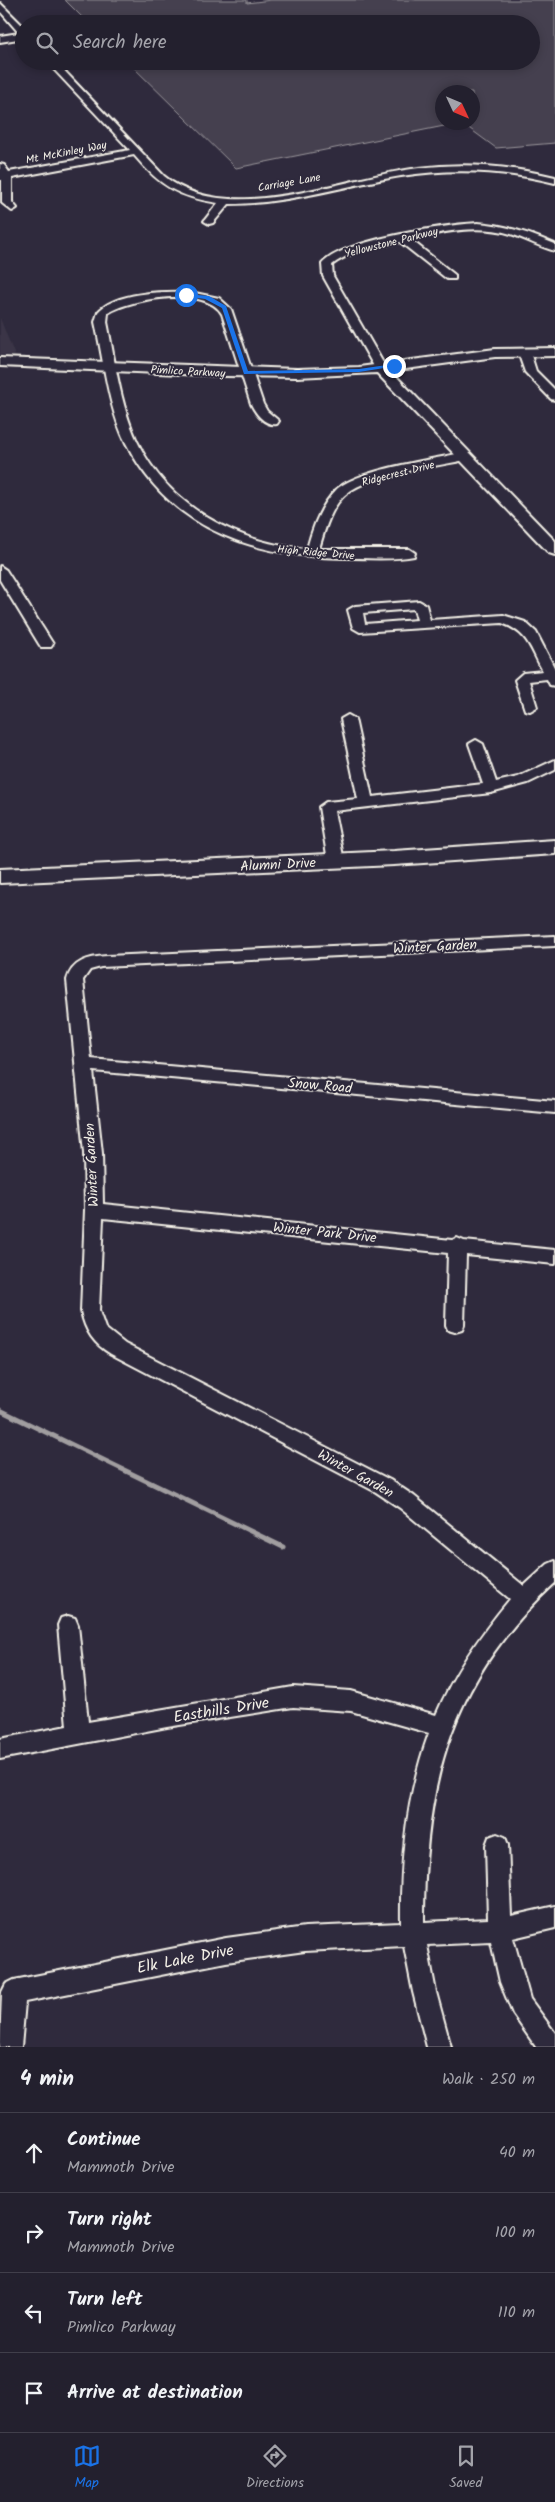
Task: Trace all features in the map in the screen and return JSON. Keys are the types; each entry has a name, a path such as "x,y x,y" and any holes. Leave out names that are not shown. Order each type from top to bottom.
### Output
{"main road":[{"name":"Alumni Drive","path":"0,876 334,854 555,832"},
{"name":"Alumni Drive","path":"0,861 555,847"}],"street":[{"path":"0,6 15,24"},
{"path":"0,39 15,36"},
{"name":"Carriage Lane","path":"59,70 163,180 172,187 192,195 226,201 272,200 422,170 492,170 555,180"},
{"name":"Mt McKinley Way","path":"4,176 136,152"},
{"path":"0,167 9,184 7,203 12,208"},
{"path":"209,221 226,201"},
{"name":"Yellowstone Parkway","path":"555,248 516,231 492,226 460,226 347,251 332,260 326,269 328,276 380,368 555,550"},
{"path":"403,238 451,277"},
{"name":"High Ridge Drive","path":"246,373 224,307 214,300 192,295 134,300 107,308 101,316 128,436 134,448 156,479 178,504 199,520 239,538 278,549 350,556 410,553"},
{"path":"524,352 531,372 555,397"},
{"name":"Pimlico Parkway","path":"0,362 246,373 297,373 380,368 467,356 555,352"},
{"path":"246,373 262,413 273,421"},
{"name":"Ridgecrest Drive","path":"312,553 334,501 342,491 370,478 464,456"},
{"path":"0,570 46,644"},
{"path":"425,623 419,605 355,610 360,628 503,619 520,625 530,632 553,678"},
{"path":"530,707 522,680 528,676 553,678"},
{"path":"348,718 366,803"},
{"path":"476,744 490,788"},
{"path":"334,854 326,807 490,788 523,780 555,764"},
{"name":"Winter Garden","path":"524,1598 407,1502 383,1486 118,1349 97,1334 92,1323 90,1311 94,1210 93,1153 75,980 76,974 81,968 97,963 555,941"},
{"name":"Snow Road","path":"84,1064 555,1107"},
{"name":"Winter Park Drive","path":"94,1210 555,1257"},
{"path":"454,1325 457,1246"},
{"path":"439,2047 422,1986 414,1934 415,1833 420,1798 440,1726 476,1660 495,1632 524,1598 555,1570"},
{"path":"68,1625 79,1734"},
{"name":"Easthills Drive","path":"0,1749 293,1697 351,1701 440,1726"},
{"path":"497,1845 500,1930 512,1982 521,2006 551,2047"},
{"path":"414,1934 500,1930 555,1918"},
{"name":"Elk Lake Drive","path":"10,2047 14,1992 226,1950 305,1939 414,1934"}],"shaded area":[{"path":"65,0 247,0 247,3 271,0 555,0 555,143 496,148 472,130 480,130 480,85 435,85 435,128 236,168 136,70 540,70 540,15 80,15"},
{"path":"0,318 15,356 0,355"}],"waterway":[{"path":"0,1410 283,1547"}],"route":[{"path":"186,295 214,300 224,307 228,314 246,373 297,373 394,366"}]}
